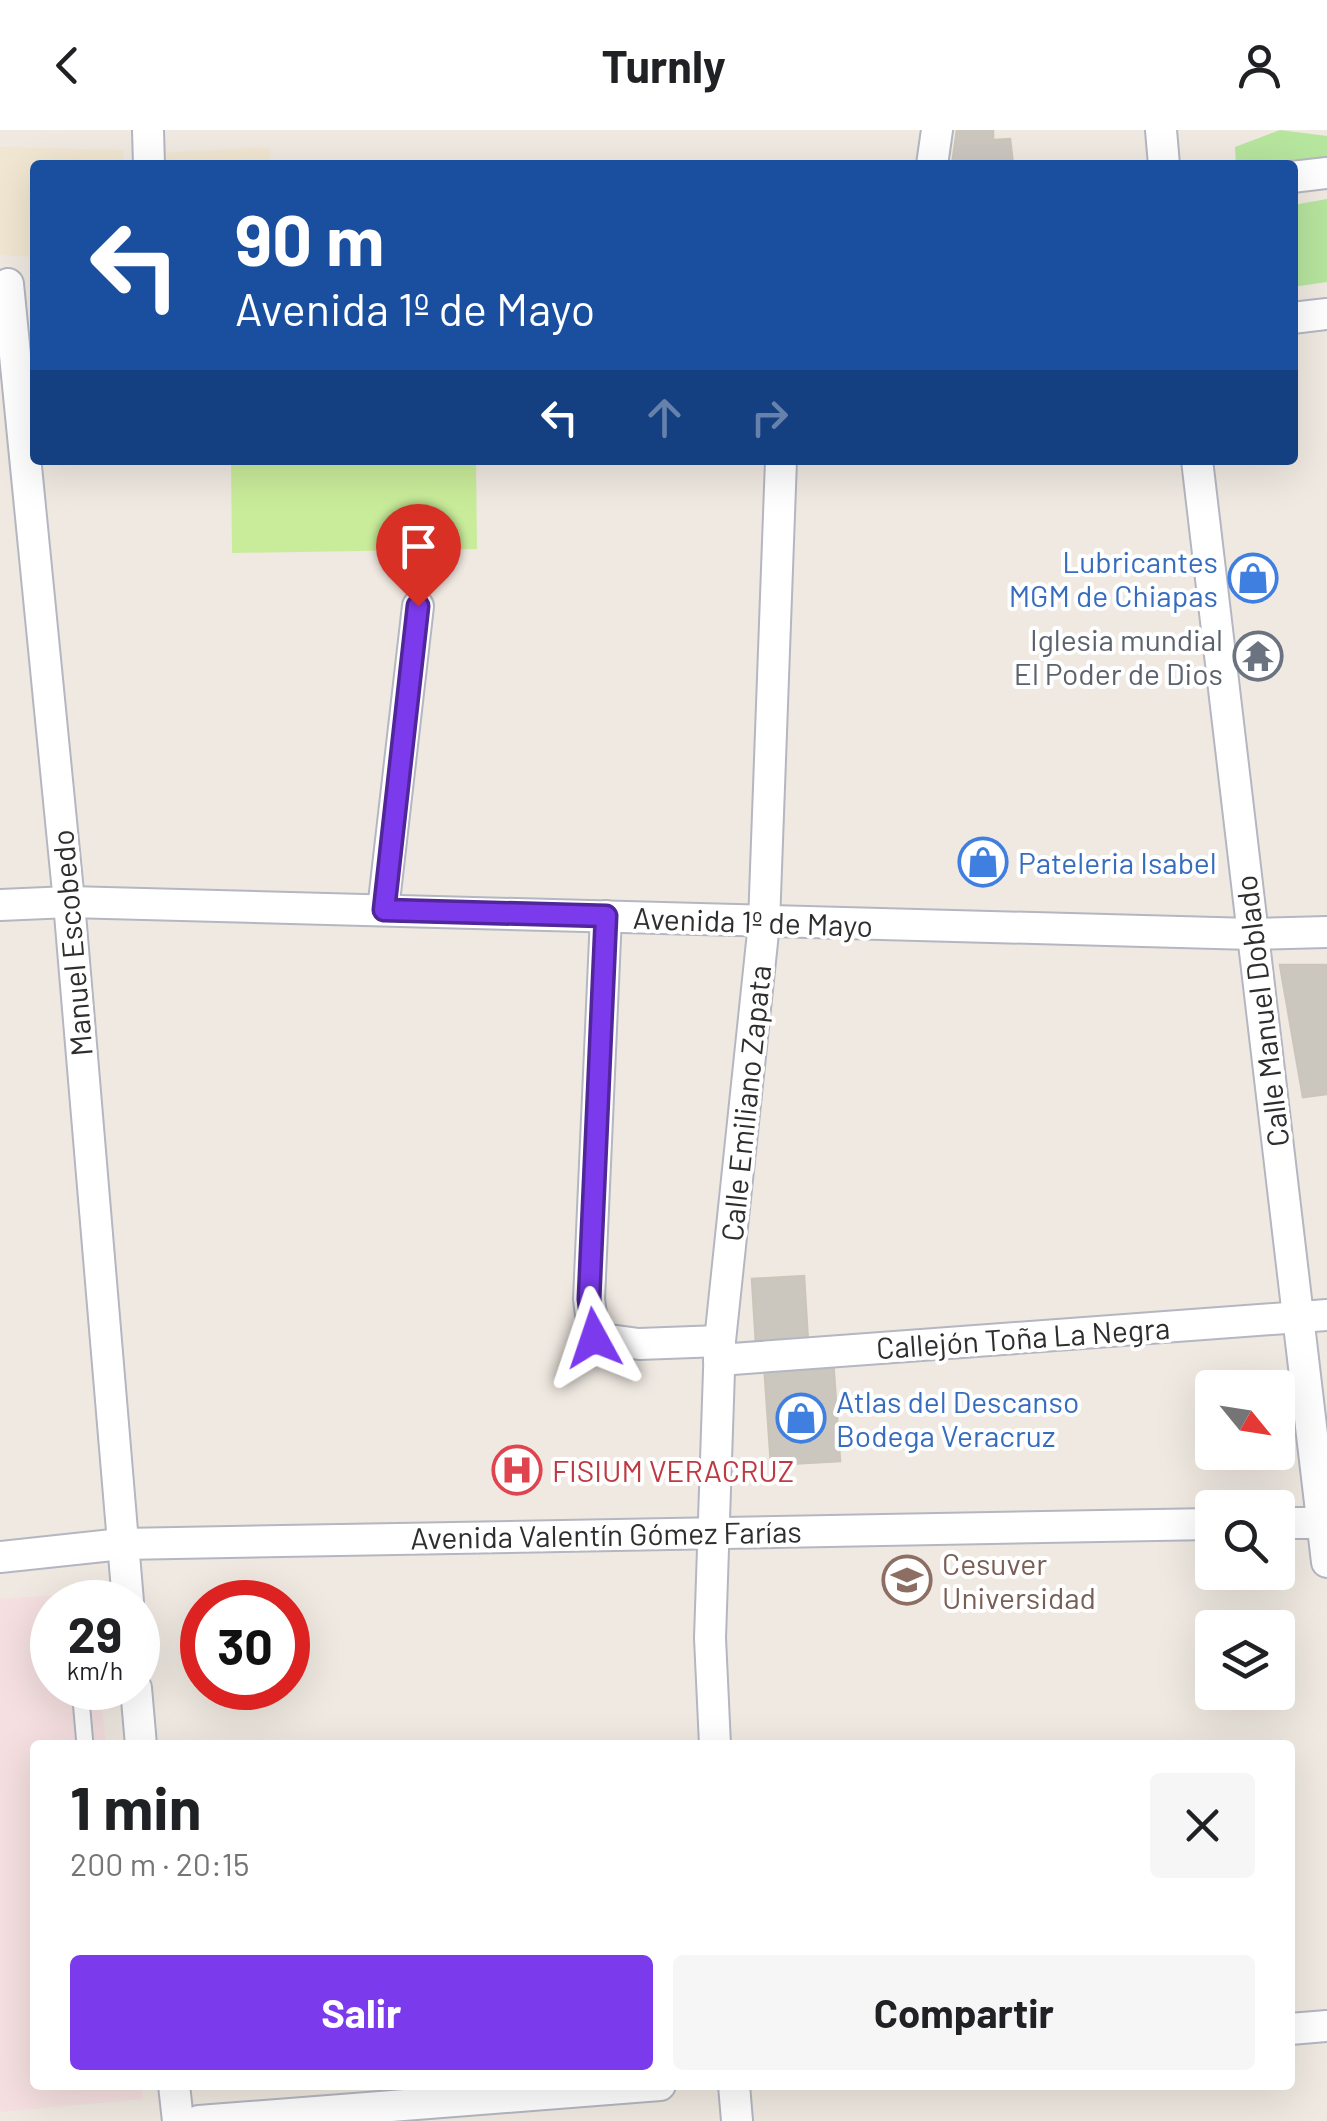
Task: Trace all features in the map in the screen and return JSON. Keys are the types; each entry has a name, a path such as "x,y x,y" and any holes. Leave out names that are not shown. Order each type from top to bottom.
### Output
{"street":[{"path":"148,130 149,160"},
{"path":"933,160 937,130"},
{"path":"1161,130 1164,160"},
{"path":"1298,176 1327,173"},
{"name":"Manuel Escobedo","path":"14,284 30,464"},
{"path":"1298,318 1326,320"},
{"name":"Manuel Escobedo","path":"30,465 126,1580"},
{"name":"Calle Emiliano Zapata","path":"715,1740 710,1638 719,1350 764,923 781,465"},
{"name":"Calle Manuel Doblado","path":"1198,465 1252,934 1312,1316 1327,1562"},
{"path":"384,910 418,606"},
{"name":"Avenida 1º de Mayo","path":"0,905 69,902 764,923 1252,934 1327,932"},
{"name":"Callejón Toña La Negra","path":"606,916 589,1299 594,1338 719,1350 1312,1316"},
{"path":"1295,1524 1325,1523"},
{"name":"Avenida Valentín Gómez Farías","path":"0,1557 122,1544 1195,1524"},
{"path":"138,1710 141,1740"},
{"path":"1295,2029 1327,2026"},
{"path":"175,2090 178,2121"},
{"path":"198,2121 596,2090"},
{"path":"734,2090 737,2121"}],"lane":[{"path":"82,1710 85,1740"}],"shaded area":[{"path":"0,147 123,150 124,160 30,160 30,257 0,255"},
{"path":"269,147 270,160 159,160 158,153"},
{"path":"30,1597 30,1710 102,1710 105,1740 30,1740 30,2090 142,2090 143,2099 0,2112 0,1599"}],"green space":[{"path":"1280,130 1327,136 1327,157 1236,160 1235,147"},
{"path":"1327,199 1327,282 1298,286 1298,204"},
{"path":"231,465 476,465 477,549 232,553"}],"building":[{"path":"957,130 993,130 993,140 1010,139 1012,160 953,160"},
{"path":"1280,965 1327,965 1327,1094 1303,1097"},
{"path":"804,1276 808,1342 756,1345 752,1279"},
{"path":"833,1359 840,1461 771,1465 764,1363"}],"place":[{"name":"Lubricantes MGM de Chiapas","path":"1253,578"},
{"name":"Iglesia mundial El Poder de Dios","path":"1258,656"},
{"name":"Pateleria Isabel","path":"983,862"},
{"name":"Atlas del Descanso Bodega Veracruz","path":"801,1418"},
{"name":"FISIUM VERACRUZ","path":"517,1470"},
{"name":"Cesuver Universidad","path":"907,1580"}],"route":[{"path":"418,606 384,910 606,916 589,1299 594,1338"}]}
